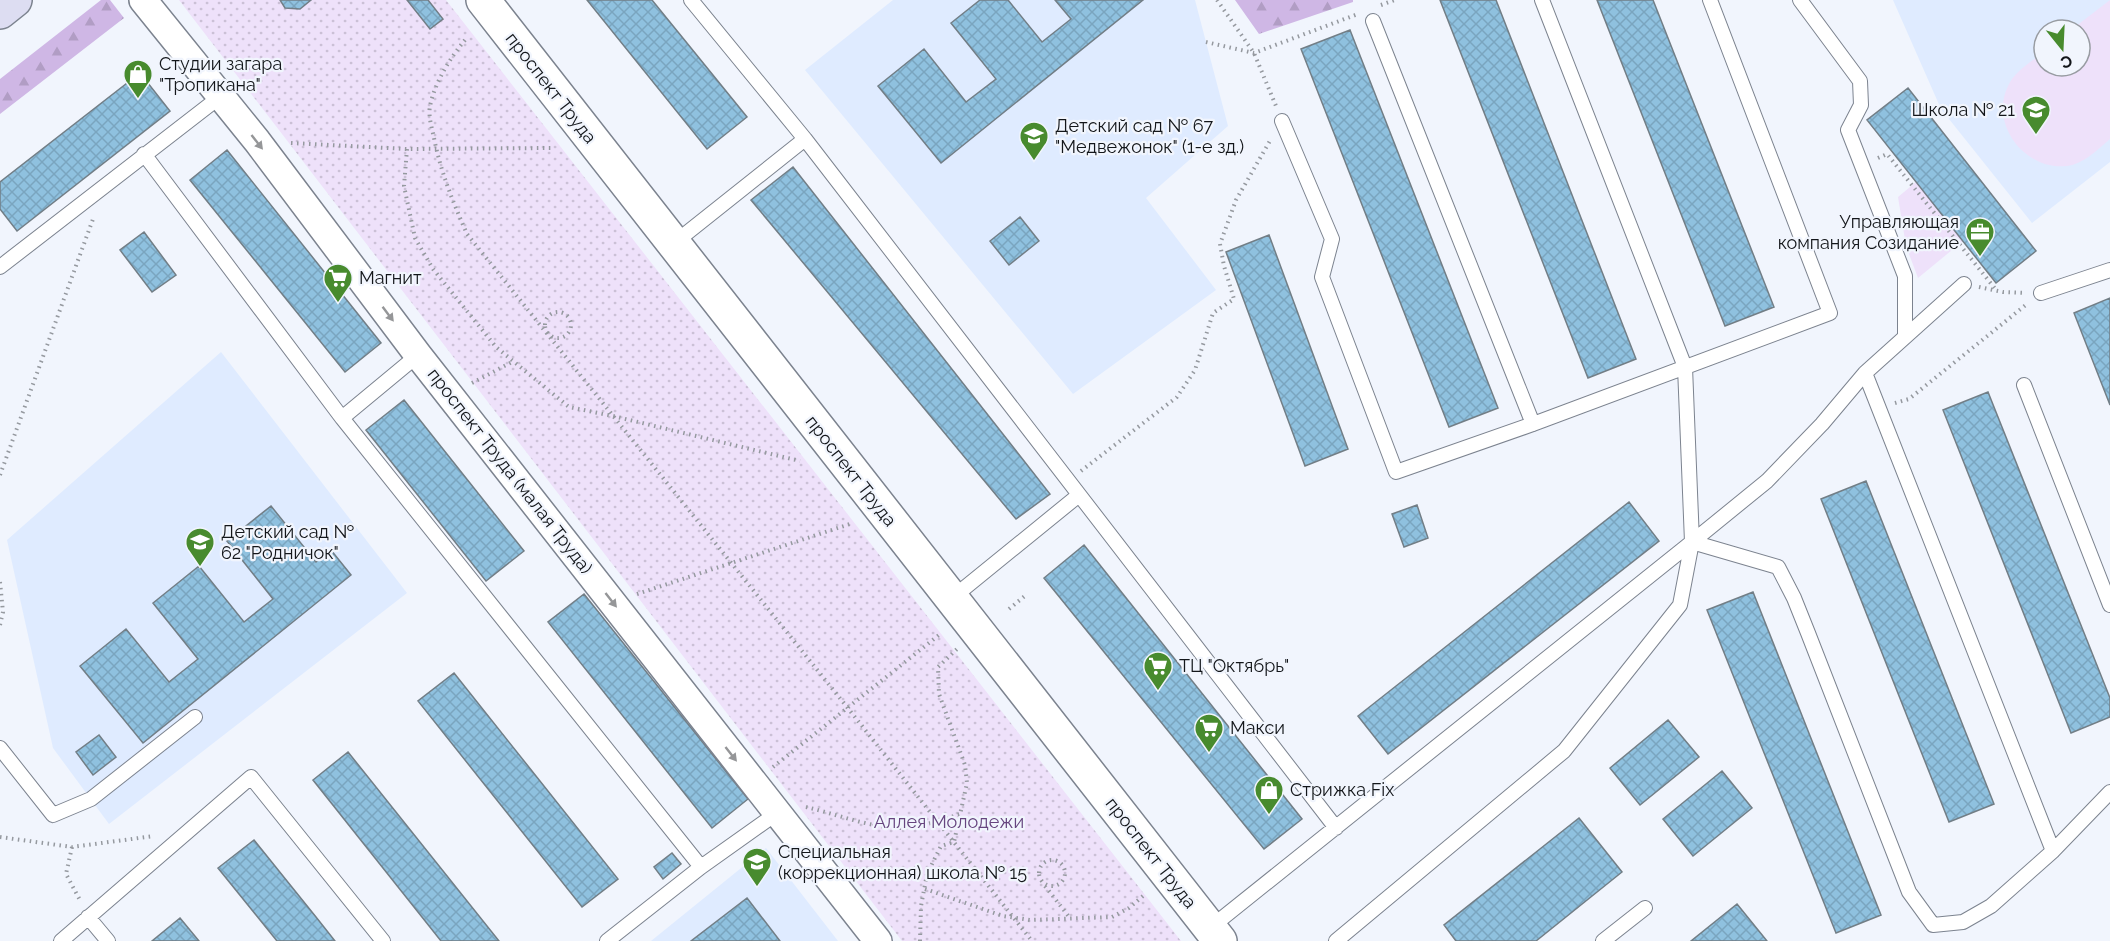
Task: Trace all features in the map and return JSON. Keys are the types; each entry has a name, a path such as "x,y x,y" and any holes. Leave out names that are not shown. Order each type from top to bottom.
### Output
{"main road":[{"path":"0,12 15,0"}],"street":[{"name":"проспект Труда (малая Труда)","path":"144,0 257,141 418,355 878,941"},
{"name":"проспект Труда","path":"483,0 1215,935"}],"lane":[{"path":"691,0 805,139 1336,828"},
{"path":"1336,941 1564,751 1680,604 1692,542 1685,367 1542,0"},
{"path":"1282,121 1332,239 1322,277 1396,472 1533,424 1830,313 1710,0"},
{"path":"1800,0 1860,81 1861,105 1848,130 1905,276 1905,336"},
{"path":"1373,21 1533,424"},
{"path":"1,264 221,96"},
{"path":"673,244 805,139"},
{"path":"144,154 342,418 701,867"},
{"path":"2041,293 2110,270"},
{"path":"1215,935 1336,828 1767,481 1822,424 1865,373 1964,284"},
{"path":"342,418 418,355"},
{"path":"1865,373 2053,851"},
{"path":"2024,385 2110,605"},
{"path":"951,599 1079,495"},
{"path":"1692,542 1778,567 1794,598 1909,892 1933,925 1963,922 1991,906 2053,851 2110,792"},
{"path":"0,748 53,815 91,799 195,717"},
{"path":"61,941 251,777 383,941"},
{"path":"607,941 701,867 766,798"},
{"path":"1603,941 1645,908"},
{"path":"88,917 108,941"}],"path":[{"path":"1068,481 1177,397 1195,370 1213,313 1234,299 1220,244 1236,200 1282,121 1254,53 1217,0"},
{"path":"1378,6 1395,0"},
{"path":"1206,42 1254,53 1359,14"},
{"path":"465,40 444,72 430,107 430,122 446,187 467,234 1032,941"},
{"path":"257,141 407,149 551,148"},
{"path":"407,149 404,186 415,238 433,269 496,347 569,407 800,461"},
{"path":"1861,164 1887,154 1996,291"},
{"path":"0,475 105,185"},
{"path":"1964,284 1996,291 2041,293"},
{"path":"1878,408 1909,399 2041,293"},
{"path":"553,313 565,315 571,326 567,334 555,338 548,334 544,326 547,318 553,313"},
{"path":"450,395 514,361"},
{"path":"612,602 850,524"},
{"path":"0,582 3,612 0,625"},
{"path":"1009,609 1026,595"},
{"path":"939,635 847,707 766,798 871,824 901,828 924,825 960,814"},
{"path":"952,652 938,667 939,693 965,765 967,783 954,842"},
{"path":"0,837 72,847 187,832"},
{"path":"920,941 921,906 927,874 941,846 954,842"},
{"path":"72,847 66,874 88,917"},
{"path":"1044,884 1053,887 1061,884 1066,871 1061,863 1049,860 1042,865 1039,877 1044,884 1070,919"},
{"path":"925,889 983,910 1014,918 1112,917 1129,908 1143,896"}],"shaded area":[{"name":"Детский сад № 67 \"Медвежонок\" (1-е зд.)","path":"893,0 1195,0 1228,126 1146,198 1216,290 1073,394 805,70"},
{"name":"Школа № 21","path":"1893,0 2110,0 2110,162 2032,223 1941,109"},
{"name":"Детский сад № 62 \"Родничок\"","path":"221,352 407,593 109,824 53,748 7,540"},
{"name":"Специальная (коррекционная) школа № 15","path":"766,848 838,941 651,941"}],"green space":[{"path":"101,0 110,0 124,18 0,114 0,79"},
{"name":"Аллея Молодежи","path":"179,0 407,0 431,28 443,19 428,0 446,0 1181,941 902,941"},
{"path":"1235,0 1353,0 1353,2 1259,34"},
{"path":"2110,0 2110,139 2090,156 2073,165 2052,166 2037,161 2015,142 2007,129 2003,115 2003,101 2011,81 2032,61 2032,78 2092,78 2092,18 2087,18"},
{"path":"1916,182 1963,241 1918,278 1906,246 1898,197"}],"building":[{"path":"280,0 311,0 300,9 285,8"},
{"path":"407,0 428,0 443,19 430,29"},
{"path":"587,0 652,0 747,117 707,149"},
{"path":"980,0 1008,0 1042,42 1071,19 1055,0 1143,0 941,163 878,86 924,49 966,102 996,79 951,23"},
{"path":"1440,0 1496,0 1636,359 1588,378"},
{"path":"1597,0 1653,0 1774,307 1725,326"},
{"path":"1350,30 1498,408 1449,427 1301,49"},
{"path":"140,73 170,111 17,231 0,209 0,182"},
{"path":"1908,88 2036,251 1996,283 1867,120"},
{"path":"227,150 381,343 345,372 190,180"},
{"path":"793,167 1050,494 1016,519 751,200"},
{"path":"1020,217 1039,241 1009,265 990,241"},
{"path":"144,232 176,275 152,292 120,250"},
{"path":"1269,235 1348,449 1305,466 1226,252"},
{"path":"2110,298 2110,405 2074,313"},
{"path":"1988,392 2110,698 2110,717 2071,733 1943,410"},
{"path":"404,400 524,551 486,581 366,430"},
{"path":"1866,481 1994,804 1949,822 1821,499"},
{"path":"1629,502 1659,541 1388,754 1358,716"},
{"path":"1417,505 1428,538 1404,547 1392,514"},
{"path":"271,506 316,562 331,550 351,575 143,743 80,666 126,629 169,682 198,659 153,603 199,566 244,622 273,599 227,541"},
{"path":"1084,545 1302,819 1264,849 1044,578"},
{"path":"1753,592 1881,915 1836,933 1707,610"},
{"path":"584,594 748,799 712,828 548,622"},
{"path":"454,673 618,879 582,907 418,701"},
{"path":"1668,720 1699,757 1640,805 1610,768"},
{"path":"99,735 116,757 93,775 76,752"},
{"path":"348,752 499,941 441,941 313,780"},
{"path":"1722,771 1752,808 1693,856 1663,819"},
{"path":"1579,818 1622,872 1536,941 1456,941 1444,925"},
{"path":"254,840 335,941 277,941 218,868"},
{"path":"672,853 681,864 663,879 654,867"},
{"path":"747,898 780,941 691,941"},
{"path":"1737,904 1767,941 1691,941"},
{"path":"180,918 199,941 152,941"}],"place":[{"name":"Студии загара \"Тропикана\"","path":"138,100"},
{"name":"Школа № 21","path":"2036,136"},
{"name":"Детский сад № 67 \"Медвежонок\" (1-е зд.)","path":"1034,162"},
{"name":"Управляющая компания Созидание","path":"1980,258"},
{"name":"Магнит","path":"338,304"},
{"name":"Детский сад № 62 \"Родничок\"","path":"200,568"},
{"name":"ТЦ \"Октябрь\"","path":"1158,692"},
{"name":"Макси","path":"1209,754"},
{"name":"Стрижка Fix","path":"1269,816"},
{"name":"Специальная (коррекционная) школа № 15","path":"757,888"}]}
